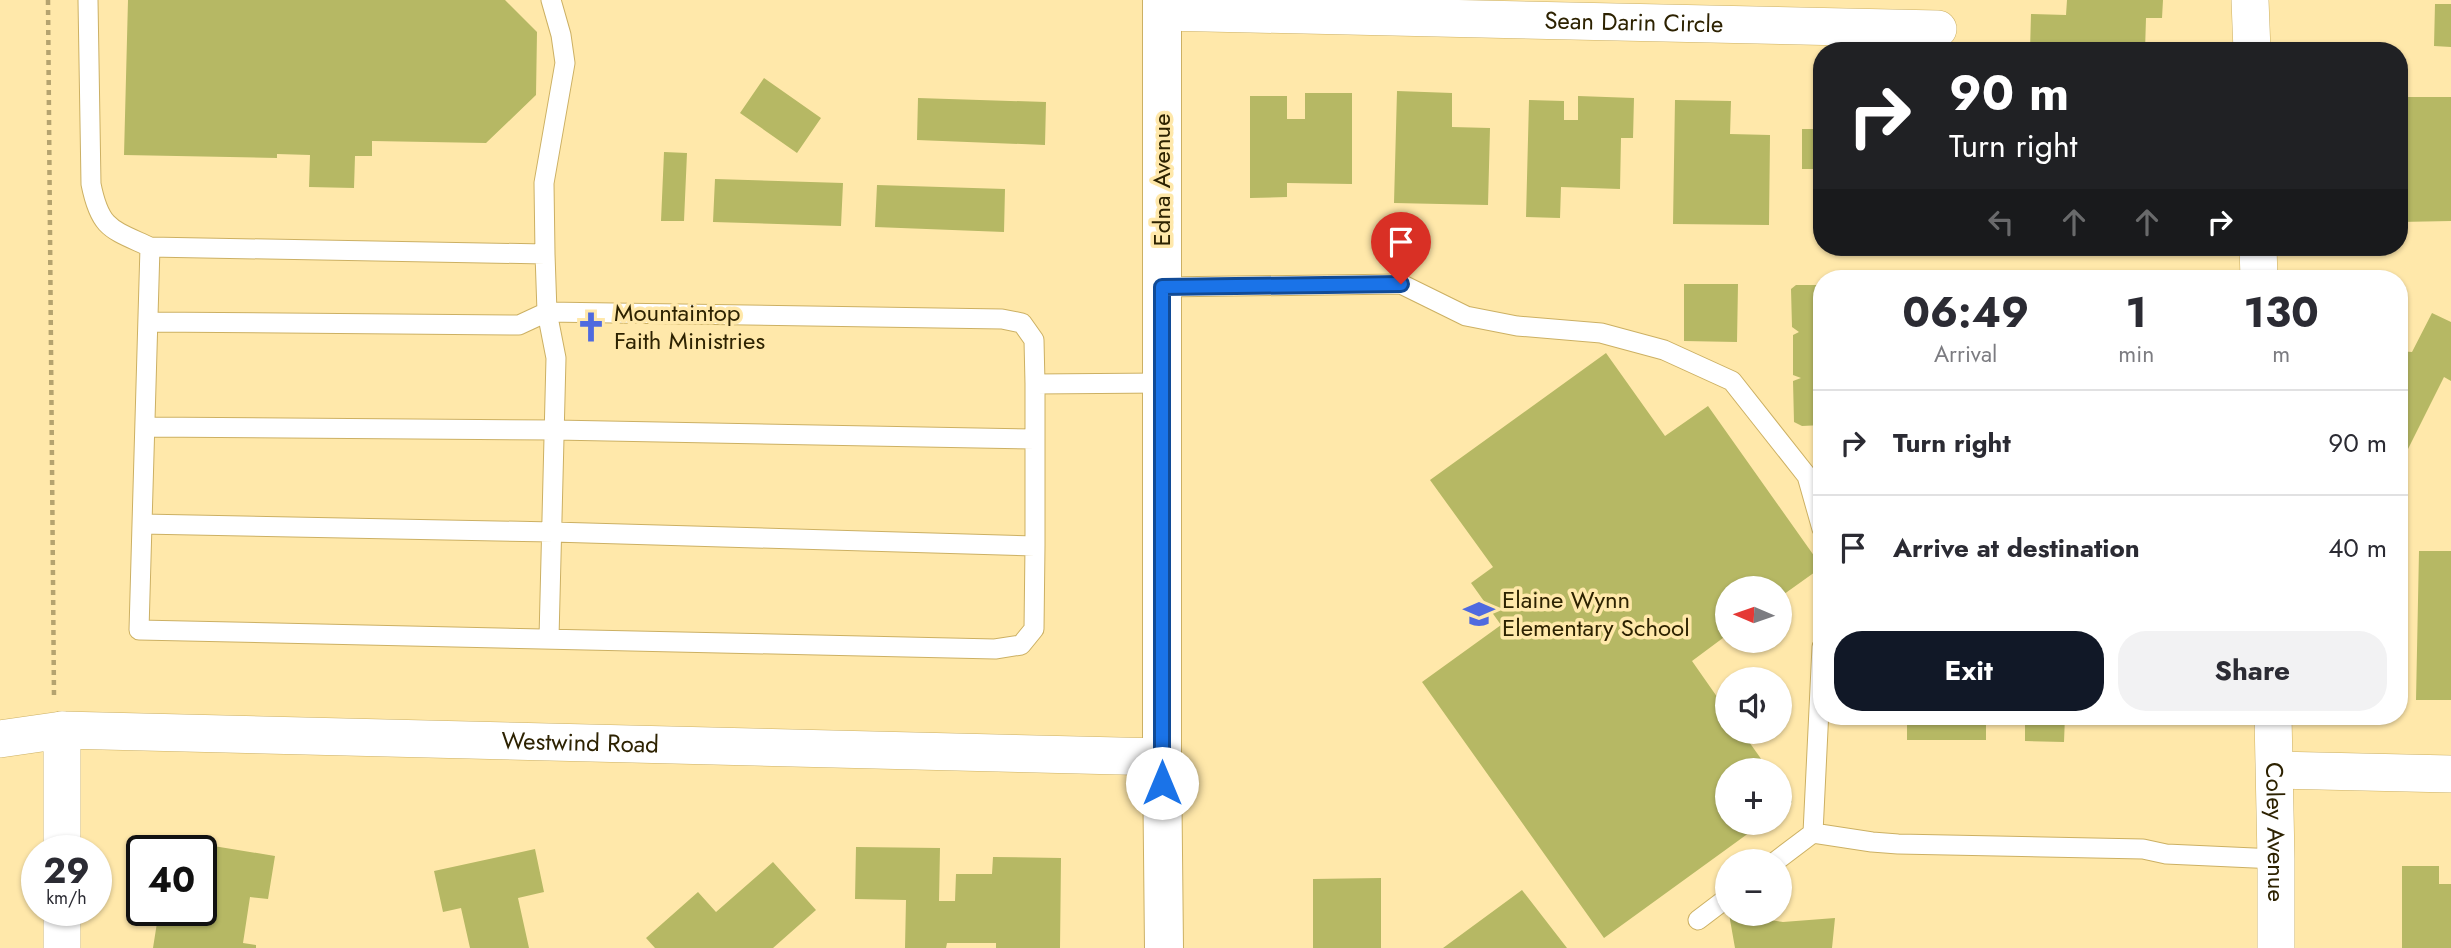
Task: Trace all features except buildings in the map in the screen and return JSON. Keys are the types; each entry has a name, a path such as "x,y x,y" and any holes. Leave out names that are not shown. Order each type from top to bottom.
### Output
{"street":[{"path":"2250,0 2252,42"},
{"name":"Sean Darin Circle","path":"1162,6 1938,29"},
{"name":"Edna Avenue","path":"1162,6 1164,948"},
{"name":"Coley Avenue","path":"2273,725 2276,948"},
{"name":"Westwind Road","path":"0,739 58,730 1162,757"},
{"path":"58,730 62,835"},
{"path":"2275,770 2451,774"},
{"path":"62,926 62,948"}],"lane":[{"path":"88,0 90,184 96,210 113,230 150,247 545,254"},
{"path":"549,638 556,358 547,312 544,183 565,63 561,35 551,0"},
{"path":"148,322 519,325 547,312 1002,319 1022,323 1034,340 1034,629 1021,645 995,649 139,630 150,247"},
{"path":"1162,287 1401,284 1466,316 1517,326 1601,333 1664,350 1732,381 1807,476 1813,497"},
{"path":"1035,384 1162,383"},
{"path":"145,427 555,430 1035,439"},
{"path":"142,524 552,532 1035,546"},
{"path":"1813,833 1818,725"},
{"path":"1792,849 1813,833 1872,842 2143,849 2166,854 2276,859"},
{"path":"1698,920 1715,907"}],"path":[{"path":"48,0 58,730"}],"place":[{"name":"Mountaintop Faith Ministries","path":"591,327"},
{"name":"Elaine Wynn Elementary School","path":"1479,614"}],"route":[{"path":"1162,783 1162,287 1401,284"}]}
